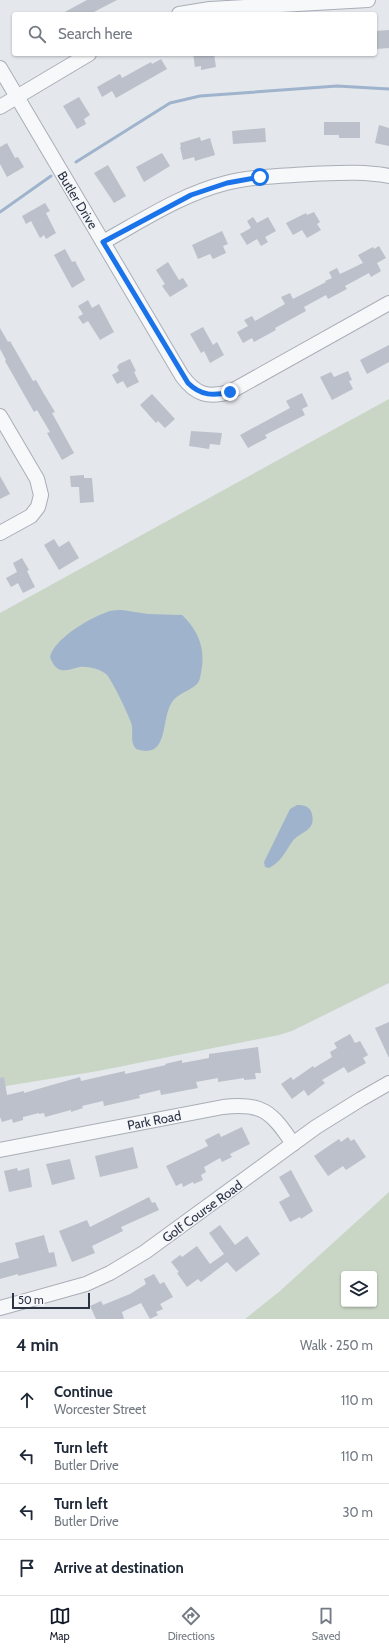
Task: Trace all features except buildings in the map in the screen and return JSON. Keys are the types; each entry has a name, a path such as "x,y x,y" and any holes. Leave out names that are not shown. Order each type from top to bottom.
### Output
{"street":[{"path":"191,12 210,9 368,0"},
{"path":"0,107 86,56"},
{"name":"Butler Drive","path":"0,68 182,376 193,389 206,394 222,394 238,388 389,303"},
{"path":"103,242 173,204 210,188 227,183 260,177 346,172 375,173 389,176"},
{"path":"0,416 37,479 41,495 38,507 35,511 24,520 0,533"},
{"name":"Golf Course Road","path":"0,1308 86,1284 122,1267 340,1111 389,1083"},
{"name":"Park Road","path":"0,1150 223,1107 242,1105 258,1108 273,1117 293,1144"}],"green space":[{"path":"389,399 389,983 292,1031 279,1035 98,1071 0,1087 0,613"},
{"path":"389,1192 389,1319 245,1319 280,1291"}],"water":[{"path":"122,610 148,614 182,615 197,634 202,649 203,656 199,682 177,696 172,702 168,710 159,744 154,749 147,751 136,749 134,746 132,741 131,722 116,690 106,674 97,669 87,667 62,670 56,667 50,657 59,642 75,629 103,614"},
{"path":"297,805 310,809 313,820 310,828 295,838 277,863 269,868 265,867 264,862 290,809"}],"waterway":[{"path":"76,162 170,103 200,96 337,86 389,89"},
{"path":"0,212 51,176"}],"route":[{"path":"230,392 214,395 206,394 193,389 182,376 103,242 191,195 227,183 260,177"}]}
